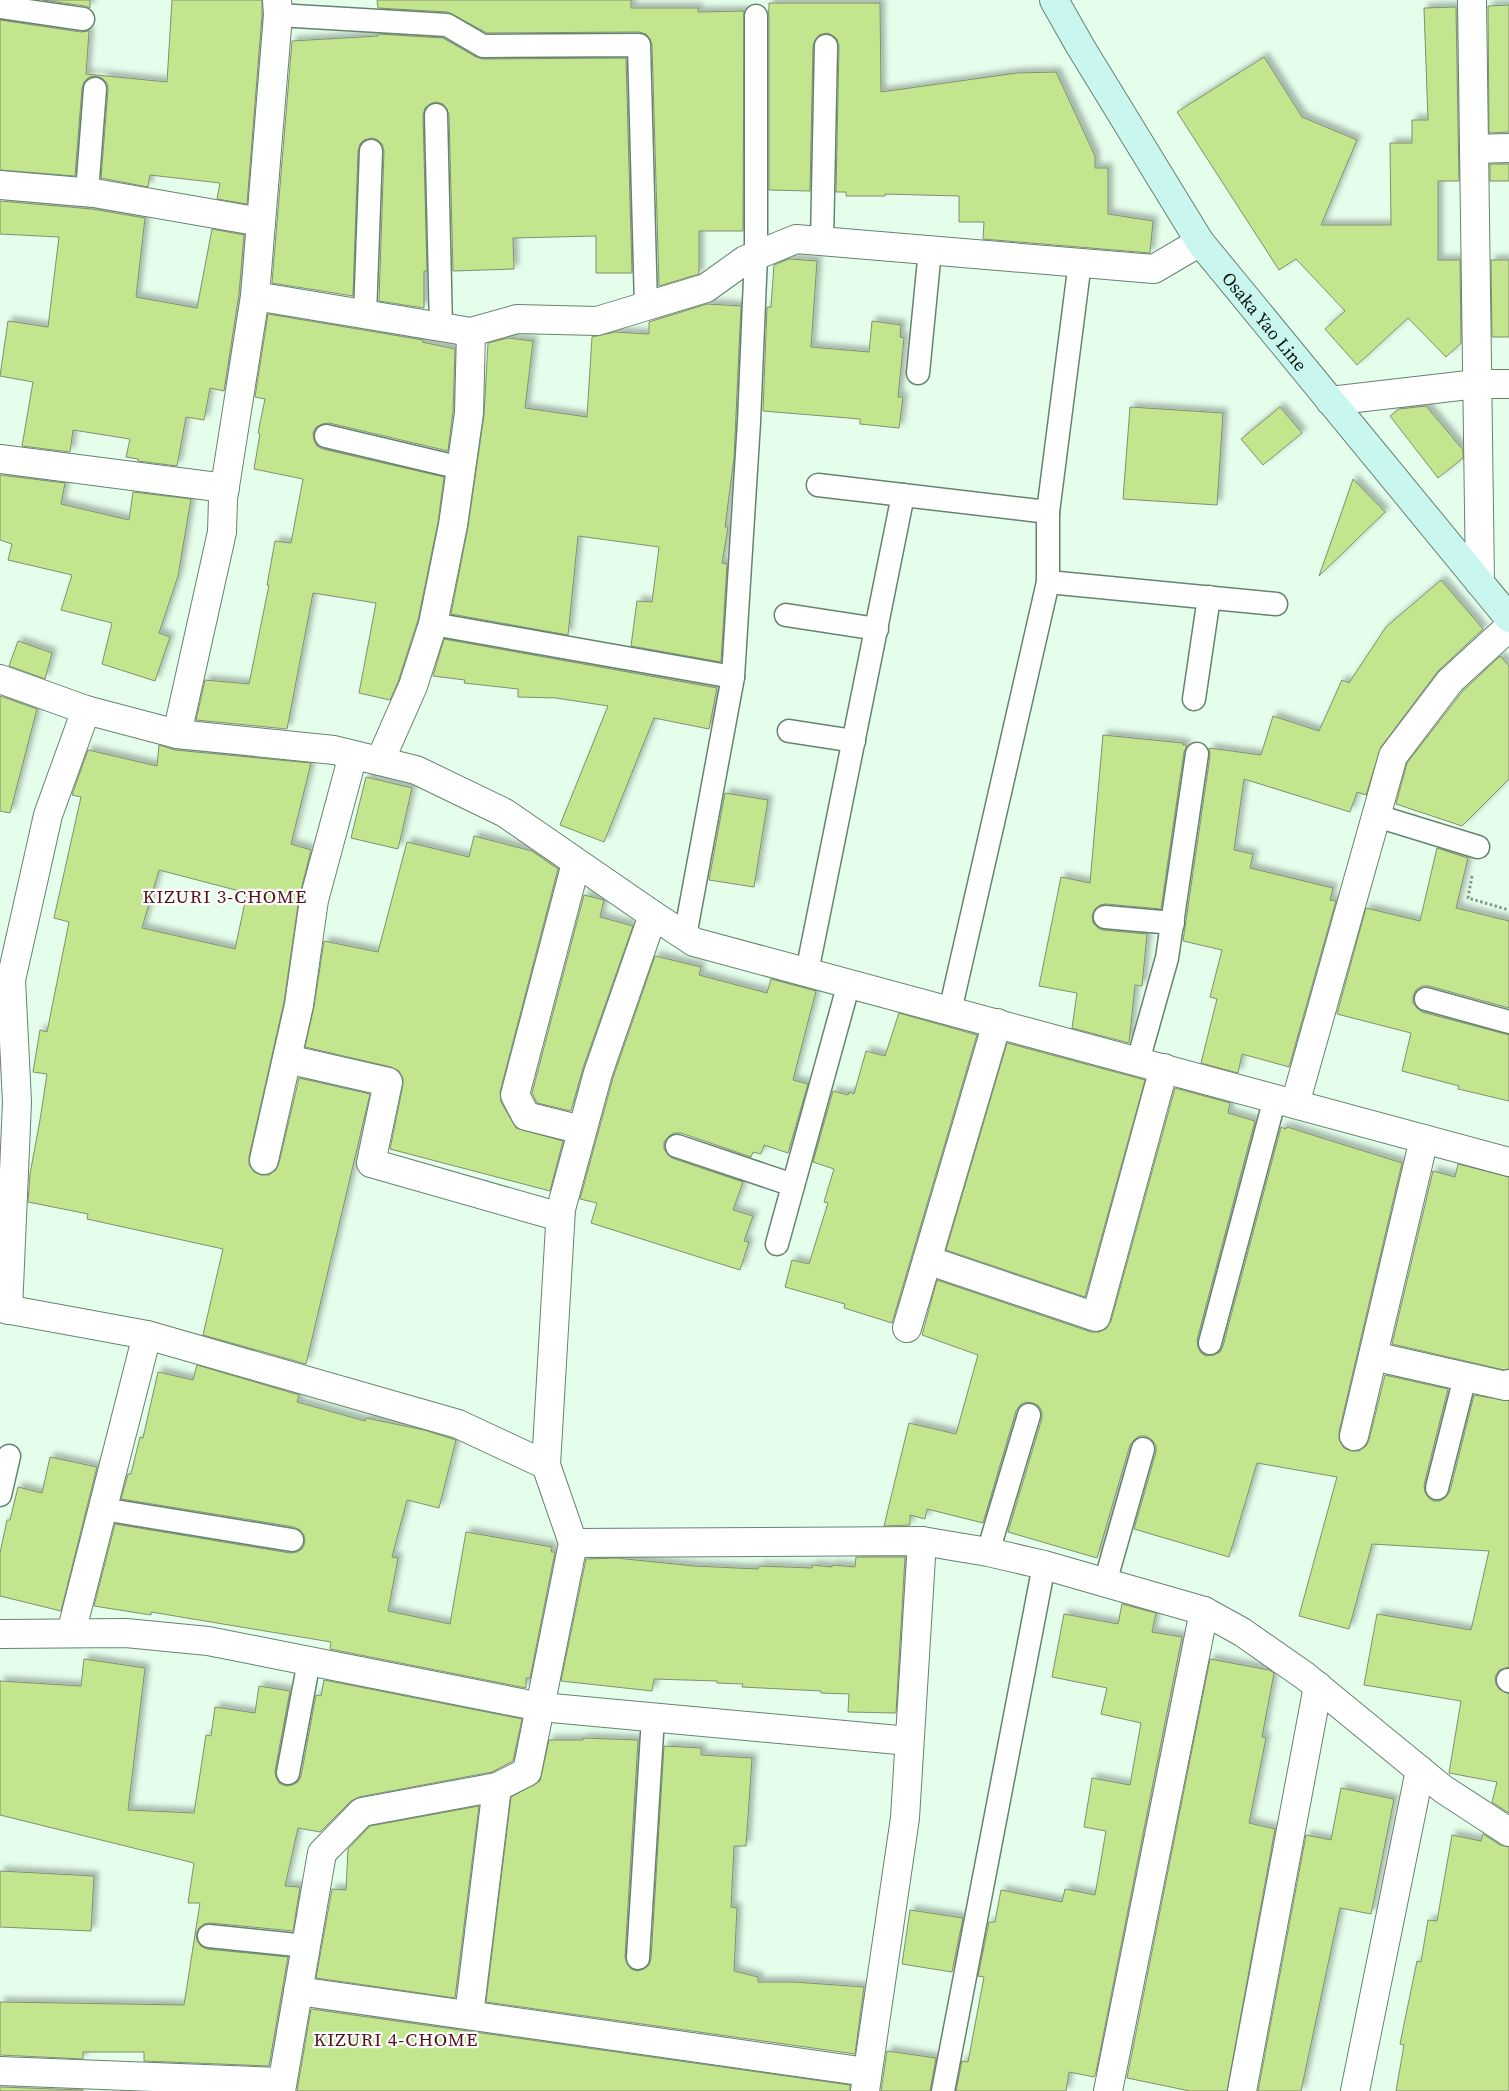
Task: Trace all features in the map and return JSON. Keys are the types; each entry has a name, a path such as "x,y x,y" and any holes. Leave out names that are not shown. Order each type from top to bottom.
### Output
{"main road":[{"name":"Osaka Yao Line","path":"1054,0 1080,46 1200,242 1509,618"}],"street":[{"path":"1472,0 1480,583"},
{"path":"178,734 222,532 224,488 255,296 278,8"},
{"path":"1474,148 1509,148"},
{"path":"0,185 87,192 262,222"},
{"path":"255,296 470,332 517,319 597,321 706,288 745,260 796,239 1154,269 1200,242"},
{"path":"380,761 413,686 433,624 453,525 469,413 470,332"},
{"path":"1330,401 1477,384 1509,384"},
{"path":"0,459 224,488"},
{"path":"1285,1101 1377,816 1393,756 1450,681 1509,626"},
{"path":"0,679 86,710 178,734 334,750 416,770 505,813 694,942 1509,1162"},
{"path":"86,710 48,815 12,980 17,1102 4,1309 147,1335 458,1424 546,1465"},
{"path":"264,1160 300,1005 314,900 353,755"},
{"path":"576,863 515,1095 526,1116 582,1130"},
{"path":"0,2071 281,2087 322,1853 362,1812 497,1788 527,1772 573,1543 546,1465 561,1209 598,1073 653,915"},
{"path":"907,1328 997,1023"},
{"path":"287,1059 388,1082 371,1163 560,1217"},
{"path":"927,1260 1096,1317 1151,1065"},
{"path":"1354,1436 1424,1139"},
{"path":"71,1633 147,1335"},
{"path":"1373,1356 1506,1386 1509,1384"},
{"path":"573,1543 922,1541 988,1552 1044,1565 1204,1611 1242,1632 1318,1686 1444,1789 1509,1832"},
{"path":"298,1992 469,2015 866,2081 905,1818 922,1541"},
{"path":"1108,2091 1204,1611"},
{"path":"0,1634 126,1632 208,1640 541,1707 909,1741"},
{"path":"1242,2091 1318,1686"},
{"path":"1355,2091 1420,1770"},
{"path":"469,2015 497,1788"}],"lane":[{"path":"0,8 83,19"},
{"path":"278,8 447,25 483,46 639,45 646,306"},
{"path":"685,936 733,677 750,422 756,255 756,16"},
{"path":"822,242 826,46"},
{"path":"87,192 95,89"},
{"path":"436,115 441,327"},
{"path":"365,314 371,151"},
{"path":"918,373 930,250"},
{"path":"950,1011 1048,582 1048,512 1080,262"},
{"path":"326,436 462,468"},
{"path":"818,485 1048,512"},
{"path":"807,972 903,495"},
{"path":"1048,582 1276,604"},
{"path":"1194,699 1209,598"},
{"path":"786,615 876,629"},
{"path":"433,624 733,677"},
{"path":"790,731 854,741"},
{"path":"1151,1065 1198,754"},
{"path":"1377,816 1478,847"},
{"path":"1105,917 1173,923"},
{"path":"777,1244 849,983"},
{"path":"1426,999 1509,1022"},
{"path":"1210,1343 1285,1101"},
{"path":"677,1146 793,1185"},
{"path":"1437,1488 1465,1376"},
{"path":"988,1552 1029,1415"},
{"path":"1105,1583 1143,1449"},
{"path":"0,1495 9,1456"},
{"path":"103,1509 292,1540"},
{"path":"943,2091 1044,1565"},
{"path":"288,1773 309,1661"},
{"path":"638,1958 653,1718"},
{"path":"209,1936 306,1946"}],"path":[{"path":"1478,847 1468,898 1509,910"}],"building":[{"path":"43,0 90,0 90,8 85,6"},
{"path":"172,0 262,0 247,204 217,199 220,183 150,175 148,187 101,178 108,90 107,83 102,78 96,76 89,77 84,82 82,88 75,176 0,170 0,20 81,32 89,31 86,74 167,82"},
{"path":"377,0 631,0 631,8 698,8 698,12 744,11 743,231 699,231 699,274 659,286 652,45 646,34 639,32 487,33 448,12 378,8"},
{"path":"769,3 880,3 881,92 1017,73 1056,72 1095,156 1095,168 1108,168 1108,214 1153,221 1150,253 983,239 984,222 959,222 959,196 885,194 885,196 846,196 846,192 836,192 839,46 837,39 827,33 819,35 813,46 810,191 769,190"},
{"path":"1509,5 1509,132 1489,133 1488,6"},
{"path":"1456,7 1459,181 1438,181 1438,260 1460,260 1461,343 1446,357 1408,318 1357,365 1325,329 1345,311 1296,259 1279,270 1177,112 1264,57 1302,117 1357,140 1321,225 1391,225 1390,143 1412,143 1412,120 1428,120 1424,8"},
{"path":"378,34 443,38 483,59 626,58 632,273 596,273 596,236 513,238 514,269 453,271 449,115 443,104 435,102 425,108 423,115 427,271 424,271 424,308 379,301 384,151 382,144 372,138 364,140 360,144 358,151 353,296 272,283 292,41 378,36"},
{"path":"1490,164 1509,164 1509,181 1490,181"},
{"path":"0,201 92,209 145,218 136,297 197,308 212,229 244,235 239,294 224,391 210,388 204,420 186,417 177,466 138,461 138,459 126,457 130,439 73,430 70,452 22,446 33,382 0,376 8,321 48,327 59,237 0,234"},
{"path":"789,259 817,261 811,347 869,352 872,321 901,325 900,337 904,338 898,397 903,397 899,428 860,424 860,419 763,411 767,307 771,307 774,265"},
{"path":"1491,260 1509,260 1509,337 1492,337"},
{"path":"707,304 741,306 734,458 725,527 728,527 722,563 727,564 721,662 631,646 637,601 652,602 659,547 578,536 568,635 451,614 468,527 484,415 488,343 508,338 533,341 525,408 587,417 592,337 615,332 649,334 649,322"},
{"path":"268,314 423,340 422,342 455,349 453,412 448,451 329,423 316,427 313,433 317,446 323,449 444,477 438,522 418,620 398,682 390,700 359,693 376,603 313,593 287,729 196,720 205,680 249,684 269,585 267,585 275,541 291,543 303,479 254,469 260,434 258,433 265,399 255,397"},
{"path":"1426,406 1463,450 1463,458 1438,478 1390,416 1399,409"},
{"path":"1130,407 1223,413 1217,505 1123,499"},
{"path":"1280,407 1302,433 1263,465 1241,439"},
{"path":"0,475 65,483 61,504 129,520 133,492 191,499 178,576 159,633 170,637 155,681 102,664 112,623 61,610 72,575 8,560 12,544 0,540"},
{"path":"1353,479 1385,512 1319,576 1342,511"},
{"path":"1441,580 1483,629 1438,671 1381,747 1366,795 1357,792 1350,812 1244,779 1234,850 1253,854 1250,868 1333,888 1330,900 1336,901 1289,1067 1242,1054 1238,1073 1201,1063 1217,999 1210,997 1222,950 1183,941 1210,756 1209,748 1261,755 1273,716 1319,731 1342,680 1349,683 1386,627"},
{"path":"444,639 717,688 709,729 654,718 604,842 560,825 608,706 556,698 518,697 518,689 464,683 465,680 433,676"},
{"path":"18,641 52,653 45,679 9,666"},
{"path":"1500,656 1509,666 1509,779 1462,826 1396,804 1407,763 1462,692"},
{"path":"0,696 37,709 10,813 0,811"},
{"path":"1103,735 1183,743 1183,745 1187,745 1184,752 1161,909 1106,904 1100,905 1092,915 1093,923 1103,930 1147,934 1142,986 1135,985 1129,1043 1072,1028 1077,993 1039,986 1061,877 1090,883"},
{"path":"159,745 175,750 311,763 291,844 311,850 299,898 284,1002 249,1157 249,1165 254,1172 261,1175 269,1175 276,1170 299,1078 370,1094 306,1364 203,1335 223,1249 87,1219 88,1214 28,1202 30,1174 47,1074 33,1072 40,1030 47,1032 69,922 54,918 81,797 72,795 88,750 157,766","holes":["159,870 247,893 235,949 142,928"]},
{"path":"366,777 412,788 398,849 351,838"},
{"path":"725,793 768,800 754,887 709,880"},
{"path":"474,836 532,851 558,869 500,1092 501,1102 516,1128 563,1141 550,1191 390,1149 403,1085 403,1078 399,1071 391,1067 305,1047 314,1007 324,941 378,952 407,842 469,857"},
{"path":"1437,848 1468,858 1456,908 1509,921 1509,1008 1429,986 1422,986 1416,990 1413,996 1413,1003 1422,1012 1509,1035 1509,1101 1458,1089 1459,1086 1402,1071 1411,1033 1337,1014 1366,908 1420,921"},
{"path":"584,895 604,900 600,917 633,926 583,1068 571,1111 537,1103 532,1093"},
{"path":"655,956 701,967 699,975 767,993 771,979 816,991 793,1080 808,1084 788,1153 764,1145 761,1154 753,1152 751,1157 681,1133 674,1133 664,1142 664,1149 672,1158 743,1182 733,1210 753,1216 744,1241 749,1242 740,1270 591,1223 597,1203 580,1199 613,1078"},
{"path":"899,1013 977,1035 892,1323 844,1308 845,1304 785,1287 792,1260 809,1264 828,1203 824,1202 834,1169 813,1162 833,1091 848,1095 849,1092 854,1094 866,1051 885,1056"},
{"path":"1007,1043 1145,1080 1085,1297 946,1250"},
{"path":"1175,1088 1230,1103 1228,1113 1255,1121 1197,1340 1201,1353 1206,1356 1220,1352 1223,1346 1281,1127 1286,1129 1287,1127 1402,1163 1339,1432 1339,1440 1344,1448 1351,1451 1359,1451 1366,1446 1385,1375 1448,1389 1424,1485 1428,1497 1433,1501 1440,1501 1450,1491 1474,1395 1509,1401 1509,1667 1499,1670 1495,1677 1499,1689 1509,1694 1509,1813 1492,1802 1497,1782 1449,1773 1461,1701 1364,1685 1377,1614 1471,1630 1489,1551 1372,1544 1349,1629 1299,1616 1337,1477 1257,1463 1229,1557 1134,1529 1156,1452 1156,1445 1152,1440 1146,1436 1139,1436 1130,1445 1097,1558 1008,1532 1042,1418 1039,1406 1026,1402 1020,1405 1016,1411 983,1523 927,1509 925,1519 910,1515 910,1525 884,1526 909,1423 956,1434 978,1355 922,1335 937,1280 1091,1332 1099,1332 1106,1329 1111,1321"},
{"path":"1458,1164 1509,1177 1509,1369 1504,1370 1392,1344 1433,1171 1455,1177"},
{"path":"197,1365 299,1395 297,1402 365,1421 366,1418 424,1430 456,1440 439,1508 407,1500 392,1557 398,1558 388,1611 450,1624 466,1532 552,1547 551,1552 555,1552 530,1678 526,1678 526,1688 330,1649 331,1642 151,1612 151,1615 94,1606 115,1524 290,1553 302,1549 305,1543 304,1535 294,1527 121,1499 128,1474 131,1474 140,1437 143,1438 158,1372 193,1380"},
{"path":"50,1457 97,1467 61,1611 0,1596 0,1553 7,1520 10,1520 18,1487 42,1493"},
{"path":"856,1557 905,1557 896,1713 848,1712 849,1694 742,1687 743,1684 717,1683 717,1681 654,1679 652,1691 561,1681 586,1559 616,1558 694,1566 758,1569 759,1566 812,1568 812,1565 832,1567 832,1565 855,1567"},
{"path":"1122,1604 1156,1613 1152,1632 1182,1637 1096,2072 1094,2077 1069,2072 1066,2091 956,2091 962,2061 968,2062 984,1977 978,1976 989,1922 995,1922 1001,1890 1062,1902 1065,1889 1095,1895 1106,1831 1084,1827 1092,1778 1130,1785 1141,1723 1101,1714 1107,1688 1052,1677 1064,1614 1118,1624"},
{"path":"84,1659 145,1668 128,1810 194,1813 206,1735 211,1736 215,1707 255,1713 259,1686 290,1691 275,1771 279,1783 286,1786 298,1782 301,1776 316,1695 321,1696 324,1680 522,1719 513,1761 492,1772 359,1797 351,1801 320,1832 298,1828 285,1886 300,1887 293,1931 210,1923 204,1924 199,1928 196,1934 197,1941 207,1949 288,1957 269,2066 144,2061 144,2052 83,2052 83,2059 0,2055 0,2002 184,2005 200,1903 188,1903 194,1863 0,1815 0,1681 81,1686"},
{"path":"1210,1659 1269,1670 1274,1673 1262,1737 1266,1738 1249,1823 1275,1829 1227,2091 1190,2091 1127,2078"},
{"path":"583,1738 638,1740 625,1957 631,1969 637,1971 649,1965 651,1959 664,1746 701,1748 701,1755 752,1758 746,1846 734,1846 731,1907 737,1908 734,1971 758,1977 758,1982 794,1982 864,1987 855,2054 486,2002 511,1797 540,1781 549,1740 583,1740"},
{"path":"1341,1788 1394,1799 1371,1914 1340,1908 1301,2091 1258,2091 1306,1835 1331,1840"},
{"path":"479,1806 455,1998 316,1978 332,1889 346,1890 348,1849 370,1826"},
{"path":"1483,1834 1500,1845 1509,1847 1509,2091 1396,2091 1404,2045 1400,2044 1417,1961 1421,1962 1428,1920 1437,1921 1452,1835 1481,1841"},
{"path":"0,1871 94,1876 91,1931 0,1927"},
{"path":"910,1910 963,1918 952,1972 902,1964"},
{"path":"311,2009 850,2085 850,2091 297,2091"},
{"path":"887,2051 936,2058 930,2091 881,2091"},
{"path":"0,2087 83,2090 83,2091 0,2091"}],"district":[{"name":"KIZURI 3-CHOME","path":"225,896"},
{"name":"KIZURI 4-CHOME","path":"396,2039"}]}
